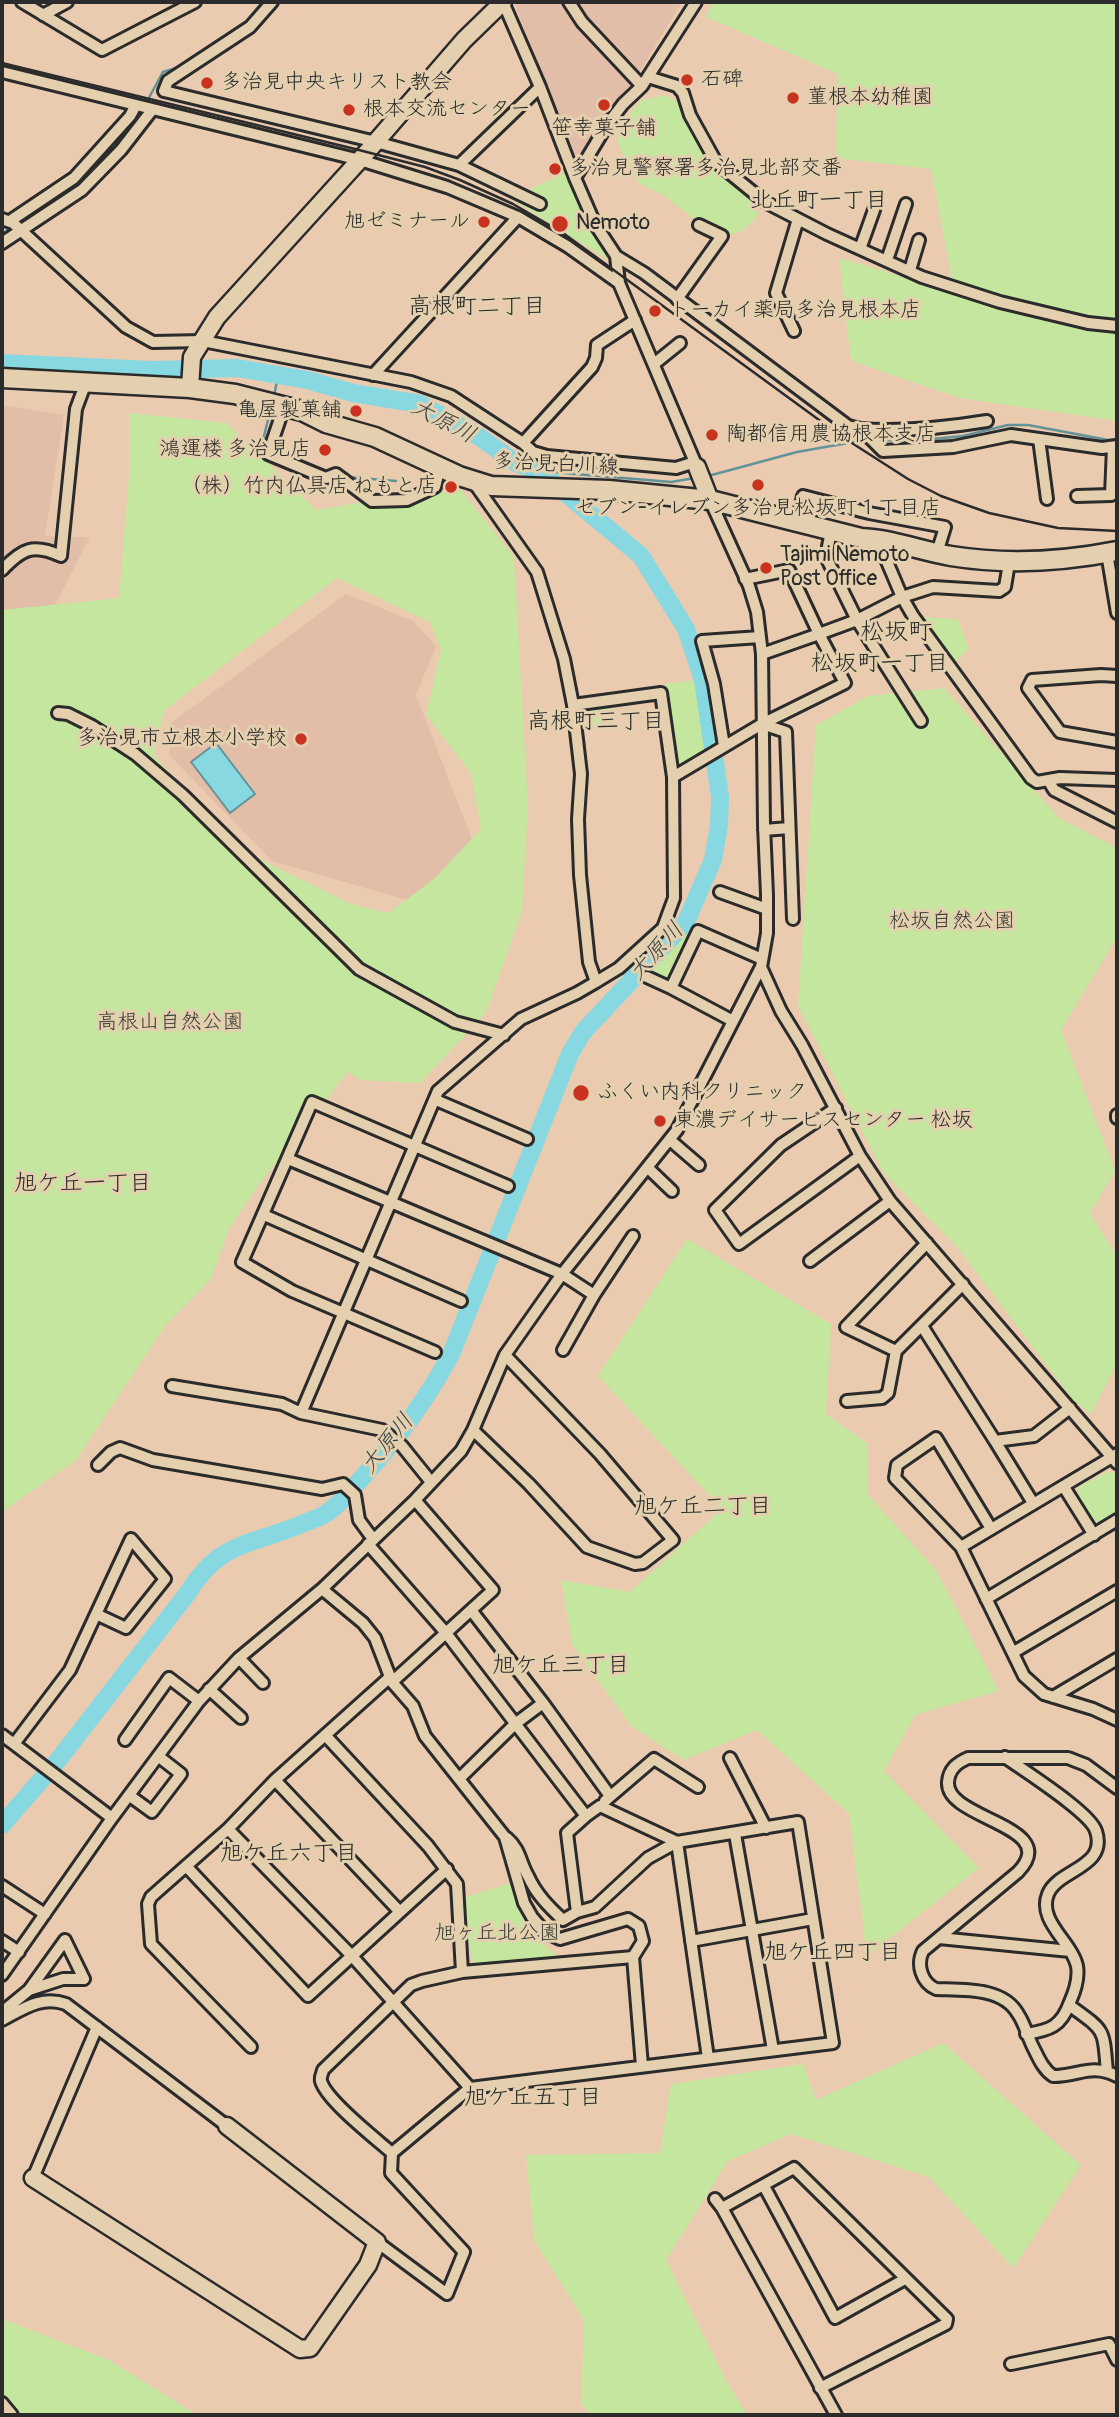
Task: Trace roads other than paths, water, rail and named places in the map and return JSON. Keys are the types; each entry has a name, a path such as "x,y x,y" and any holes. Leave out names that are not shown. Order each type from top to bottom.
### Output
{"main road":[{"name":"多治見白川線","path":"2,378 190,383 302,411 326,424 375,437 440,467 491,486 609,489 710,500 831,531 937,553 1009,563 1036,563 1112,552"}],"street":[{"path":"22,2 103,50 177,6 195,2"},
{"path":"43,15 67,2"},
{"path":"272,2 250,27 168,81 164,92 376,142 459,165 540,204"},
{"path":"190,383 192,357 217,317 360,160 464,40 503,2 595,224 616,256 636,267 848,426 900,432 987,421"},
{"path":"569,2 582,22 645,82 677,86 683,93 690,114 716,162 765,202 910,270 999,302 1088,323 1117,326"},
{"path":"575,178 607,125 645,82 696,2"},
{"path":"2,72 360,160 447,187 518,217 567,246 618,283"},
{"path":"459,165 540,87"},
{"path":"2,243 13,224 74,178 130,116 136,105"},
{"path":"13,224 82,190 121,150 152,110"},
{"path":"887,260 906,204"},
{"path":"860,248 874,211"},
{"path":"373,375 518,217"},
{"path":"794,331 776,293 798,219"},
{"path":"13,224 126,327 153,342 203,341 411,382 451,396 533,452 547,456 676,468 696,464"},
{"path":"677,299 722,236 699,225"},
{"path":"910,270 919,240"},
{"path":"2,1975 112,1818 209,1689 239,1658 322,1590 415,1500 461,1451 473,1430 505,1355 562,1274 670,1140 688,1111 761,963 767,933 767,909 762,654 757,612 618,283 616,256"},
{"path":"523,443 592,367 597,345 635,320"},
{"path":"654,363 680,344"},
{"path":"2,570 18,554 43,548 61,556 76,409 86,382"},
{"path":"284,407 268,454 326,478 336,474 372,501 407,500 435,487 440,467"},
{"path":"860,429 883,451 953,447 1011,435 1102,448 1115,447 1111,495 1077,496"},
{"path":"1039,439 1047,499"},
{"path":"472,480 537,572 562,649 573,705 581,774 578,819 580,875 589,962 596,982"},
{"path":"797,523 803,496 869,513 945,527 937,553"},
{"path":"869,513 869,538 902,597 1031,778 1037,782 1060,778 1117,780"},
{"path":"831,531 826,557 857,620 921,721"},
{"path":"1112,552 1117,614"},
{"path":"762,654 857,620 902,597 933,587 999,592 1005,587 1009,563"},
{"path":"673,777 762,724 845,683 789,570 745,579"},
{"path":"724,746 702,641 760,637"},
{"path":"1117,676 1032,680 1028,688 1060,733 1117,742"},
{"path":"301,1413 438,1091 521,1019 577,993 620,968 663,928 674,898 673,777 661,693 573,705"},
{"path":"58,713 68,714 92,726 135,754 183,795 359,969 455,1022 504,1035"},
{"path":"762,724 786,732 793,919"},
{"path":"1048,780 1054,790 1117,822"},
{"path":"764,830 789,828"},
{"path":"720,892 767,909"},
{"path":"671,988 698,931 761,963 781,1011 802,1045 860,1156 890,1201 1116,1458 990,1527 961,1546"},
{"path":"647,977 733,1021"},
{"path":"436,1100 527,1139"},
{"path":"435,1352 292,1291 243,1262 312,1102 508,1186"},
{"path":"836,1108 781,1145 715,1210 739,1244 860,1156"},
{"path":"670,1140 699,1165"},
{"path":"288,1159 562,1274 594,1295"},
{"path":"648,1168 672,1191"},
{"path":"810,1261 890,1201"},
{"path":"264,1215 461,1301"},
{"path":"563,1350 594,1295 633,1236"},
{"path":"896,1351 846,1327 927,1243"},
{"path":"847,1401 882,1398 888,1393 896,1351 963,1284"},
{"path":"922,1326 1033,1503"},
{"path":"473,1430 529,1484 587,1547 635,1564 643,1563 673,1540 600,1454 505,1355"},
{"path":"173,1386 282,1404 301,1413 382,1430 402,1446 431,1482"},
{"path":"995,1441 1034,1436 1070,1408"},
{"path":"990,1527 936,1438 897,1465 895,1478 961,1546 1024,1676 1044,1694 1093,1709 1117,1720"},
{"path":"98,1465 111,1452 120,1448 153,1460 322,1489 343,1484 355,1494 359,1520 371,1542 446,1633 586,1816"},
{"path":"1064,1487 1094,1535"},
{"path":"251,2047 150,1944 148,1904 151,1897 228,1829 275,1780 494,1590 415,1500"},
{"path":"986,1599 1117,1520"},
{"path":"14,1744 69,1670 131,1539 165,1579 127,1628 96,1615"},
{"path":"2,2020 38,2001 58,2001 66,2004 447,2294 464,2252 391,2173 392,2153 470,2088 833,2043 797,1822 677,1842 648,1858 595,1907 577,1912 563,1920 540,1897 528,1876 517,1847 505,1837 425,1736 413,1706 391,1679 374,1638 363,1623 322,1590"},
{"path":"1014,1652 1117,1591"},
{"path":"471,1610 610,1796"},
{"path":"239,1658 262,1683"},
{"path":"1053,1697 1117,1659"},
{"path":"125,1740 169,1678 199,1701"},
{"path":"209,1689 241,1718"},
{"path":"459,1779 515,1724 542,1703"},
{"path":"2,1735 112,1818"},
{"path":"325,1735 447,1869 457,1884 460,1898 462,1972"},
{"path":"130,1796 152,1812 181,1774 158,1756"},
{"path":"1005,1757 1088,1818 1097,1835 1095,1853 1053,1886 1048,1894 1047,1914 1076,1962 1076,1986 1069,2005 1056,2025 1047,2031 1026,2034"},
{"path":"730,1758 766,1828"},
{"path":"1069,2005 1099,2026 1104,2033 1112,2074 1094,2069 1064,2077 1053,2076 1044,2068 1018,2012 1000,1997 985,1992 936,1989 929,1986 921,1974 920,1957 1025,1866 1026,1847 1017,1833 959,1803 948,1788 949,1775 954,1766 968,1758 1069,1758 1086,1765 1117,1788"},
{"path":"577,1912 567,1833 654,1759 698,1787"},
{"path":"275,1780 400,1912"},
{"path":"600,1806 677,1842"},
{"path":"228,1829 352,1956 470,2088"},
{"path":"735,1834 773,2050"},
{"path":"505,1837 524,1903 537,1925 552,1937 560,1940 628,1919 639,1926 643,1941 633,1957 642,2066"},
{"path":"677,1842 708,2058"},
{"path":"186,1866 307,1996 447,1869"},
{"path":"2,1886 45,1914"},
{"path":"691,1941 813,1919"},
{"path":"939,1938 1070,1951"},
{"path":"2,2012 29,1990 65,1940 84,1979 63,1979 29,1990"},
{"path":"2,1941 19,1952"},
{"path":"392,2153 342,2108 327,2092 320,2079 323,2070 411,1985 462,1972 633,1957"},
{"path":"97,2027 33,2178 300,2349 310,2348 368,2265 377,2242"},
{"path":"820,2388 946,2324 947,2319 794,2168 764,2186 719,2204 820,2388 836,2415"},
{"path":"764,2186 835,2318 905,2279"},
{"path":"1011,2364 1109,2344 1117,2360"},
{"path":"2,2403 12,2415"}],"water":[{"path":"216,743 255,794 230,813 191,762"}],"waterway":[{"path":"145,105 163,72 176,68 248,20 262,2"},
{"path":"61,198 105,158 142,111"},
{"path":"19,223 44,209"},
{"path":"2,234 13,226"},
{"name":"大原川","path":"2,363 152,370 237,368 307,380 353,393 420,404 478,436 516,463 539,471 641,556 686,629 703,680 720,797 713,860 686,922 583,1032 570,1054 452,1352 411,1418 345,1497 324,1515 237,1547 212,1563 199,1576 55,1764 2,1825"},
{"path":"274,396 278,376"},
{"path":"261,448 269,416"},
{"path":"879,440 913,441 963,436 1008,425 1028,425 1108,440 1117,439"},
{"path":"708,476 797,452 865,440"},
{"path":"539,471 671,482 695,478"},
{"path":"347,477 396,481"}],"railway":[{"path":"2,63 355,149 425,167 460,180 513,204 563,233 841,436 908,479 941,496 989,513 1058,528 1117,531"}],"place":[{"name":"石碑","path":"687,80"},
{"name":"多治見中央キリスト教会","path":"207,83"},
{"name":"菫根本幼稚園","path":"793,98"},
{"name":"笹幸菓子舗","path":"604,105"},
{"name":"根本交流センター","path":"349,110"},
{"name":"多治見警察署多治見北部交番","path":"555,169"},
{"name":"旭ゼミナール","path":"484,222"},
{"name":"Nemoto","path":"560,224"},
{"name":"トーカイ薬局多治見根本店","path":"655,311"},
{"name":"亀屋製菓舗","path":"356,411"},
{"name":"陶都信用農協根本支店","path":"712,435"},
{"name":"鴻運楼 多治見店","path":"325,450"},
{"name":"セブン-イレブン多治見松坂町１丁目店","path":"758,485"},
{"name":"（株）竹内仏具店 ねもと店","path":"451,487"},
{"name":"Tajimi Nemoto Post Office","path":"766,568"},
{"name":"多治見市立根本小学校","path":"301,739"},
{"name":"ふくい内科クリニック","path":"581,1093"},
{"name":"東濃デイサービスセンター 松坂","path":"660,1121"}],"district":[{"name":"北丘町一丁目","path":"819,201"},
{"name":"高根町二丁目","path":"477,307"},
{"name":"松坂町","path":"896,633"},
{"name":"松坂町一丁目","path":"880,664"},
{"name":"高根町三丁目","path":"596,722"},
{"name":"旭ケ丘一丁目","path":"83,1184"},
{"name":"旭ケ丘二丁目","path":"703,1507"},
{"name":"旭ケ丘三丁目","path":"561,1666"},
{"name":"旭ケ丘六丁目","path":"289,1854"},
{"name":"旭ケ丘四丁目","path":"833,1953"},
{"name":"旭ケ丘五丁目","path":"533,2098"}],"park label":[{"name":"松坂自然公園","path":"952,922"},
{"name":"高根山自然公園","path":"170,1023"},
{"name":"旭ヶ丘北公園","path":"497,1934"}]}
